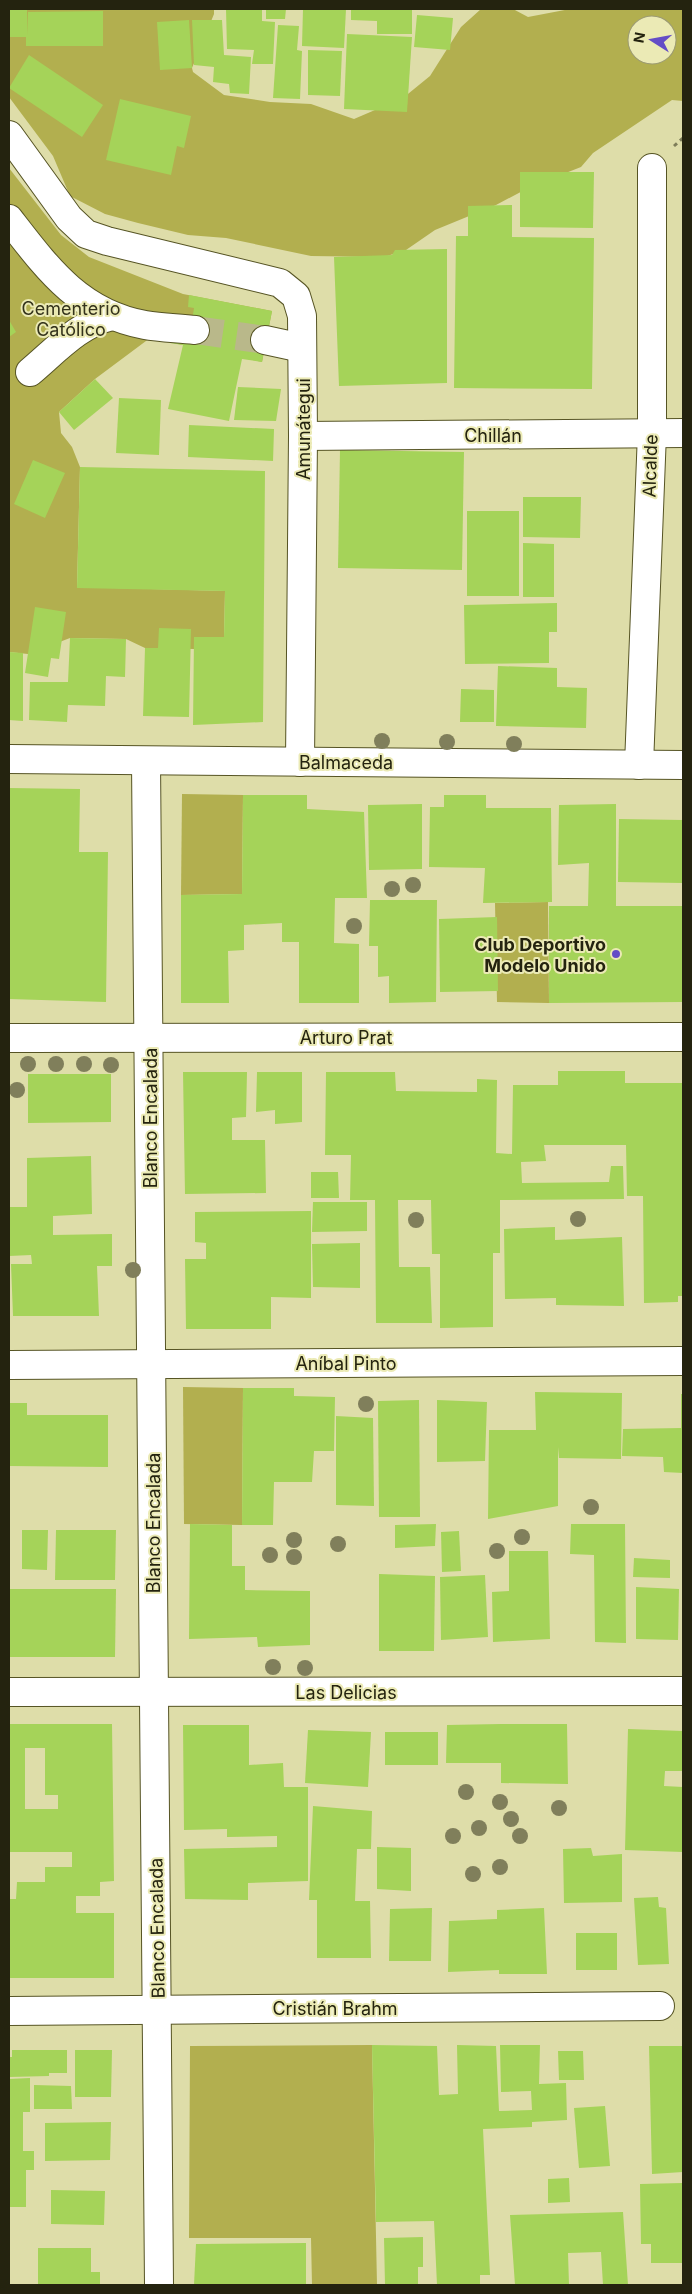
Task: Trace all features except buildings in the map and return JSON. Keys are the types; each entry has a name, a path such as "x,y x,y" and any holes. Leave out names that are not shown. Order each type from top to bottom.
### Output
{"street":[{"name":"Amunátegui","path":"9,135 69,218 86,234 107,241 280,283 296,296 302,316 303,436 300,762"},
{"name":"Alcalde","path":"639,764 652,433 652,168"},
{"path":"9,219 46,267 86,303 112,316 144,325 195,330"},
{"path":"30,372 74,335 100,318 112,316"},
{"path":"265,340 302,348"},
{"name":"Chillán","path":"303,436 683,433"},
{"name":"Balmaceda","path":"9,759 639,764 683,766"},
{"name":"Blanco Encalada","path":"146,761 159,2285"},
{"name":"Arturo Prat","path":"9,1038 683,1037"},
{"name":"Aníbal Pinto","path":"9,1365 683,1361"},
{"name":"Las Delicias","path":"9,1692 683,1691"},
{"name":"Cristián Brahm","path":"9,2011 660,2006"}],"green space":[{"path":"9,9 214,9 214,14 192,68 193,72 224,95 270,102 311,104 354,119 403,98 430,76 461,27 481,9 513,9 528,17 570,9 683,9 683,101 672,100 593,153 581,167 530,187 496,205 435,230 406,250 384,257 311,256 226,238 188,235 105,214 70,196 53,156 9,97"},
{"name":"Cementerio Católico","path":"9,168 61,235 89,257 183,294 272,311 262,362 150,338 95,379 59,412 61,433 72,447 80,467 77,587 225,591 224,637 194,649 145,648 126,639 70,638 28,654 9,652"},
{"path":"182,794 243,795 242,894 181,895"},
{"path":"548,902 549,1003 497,1002 495,903"},
{"path":"183,1387 243,1388 242,1525 184,1524"},
{"path":"372,2045 377,2285 312,2285 311,2238 189,2238 190,2046"}],"tunnel":[{"path":"195,330 265,340"}],"place":[{"name":"Club Deportivo Modelo Unido","path":"616,954"}]}
